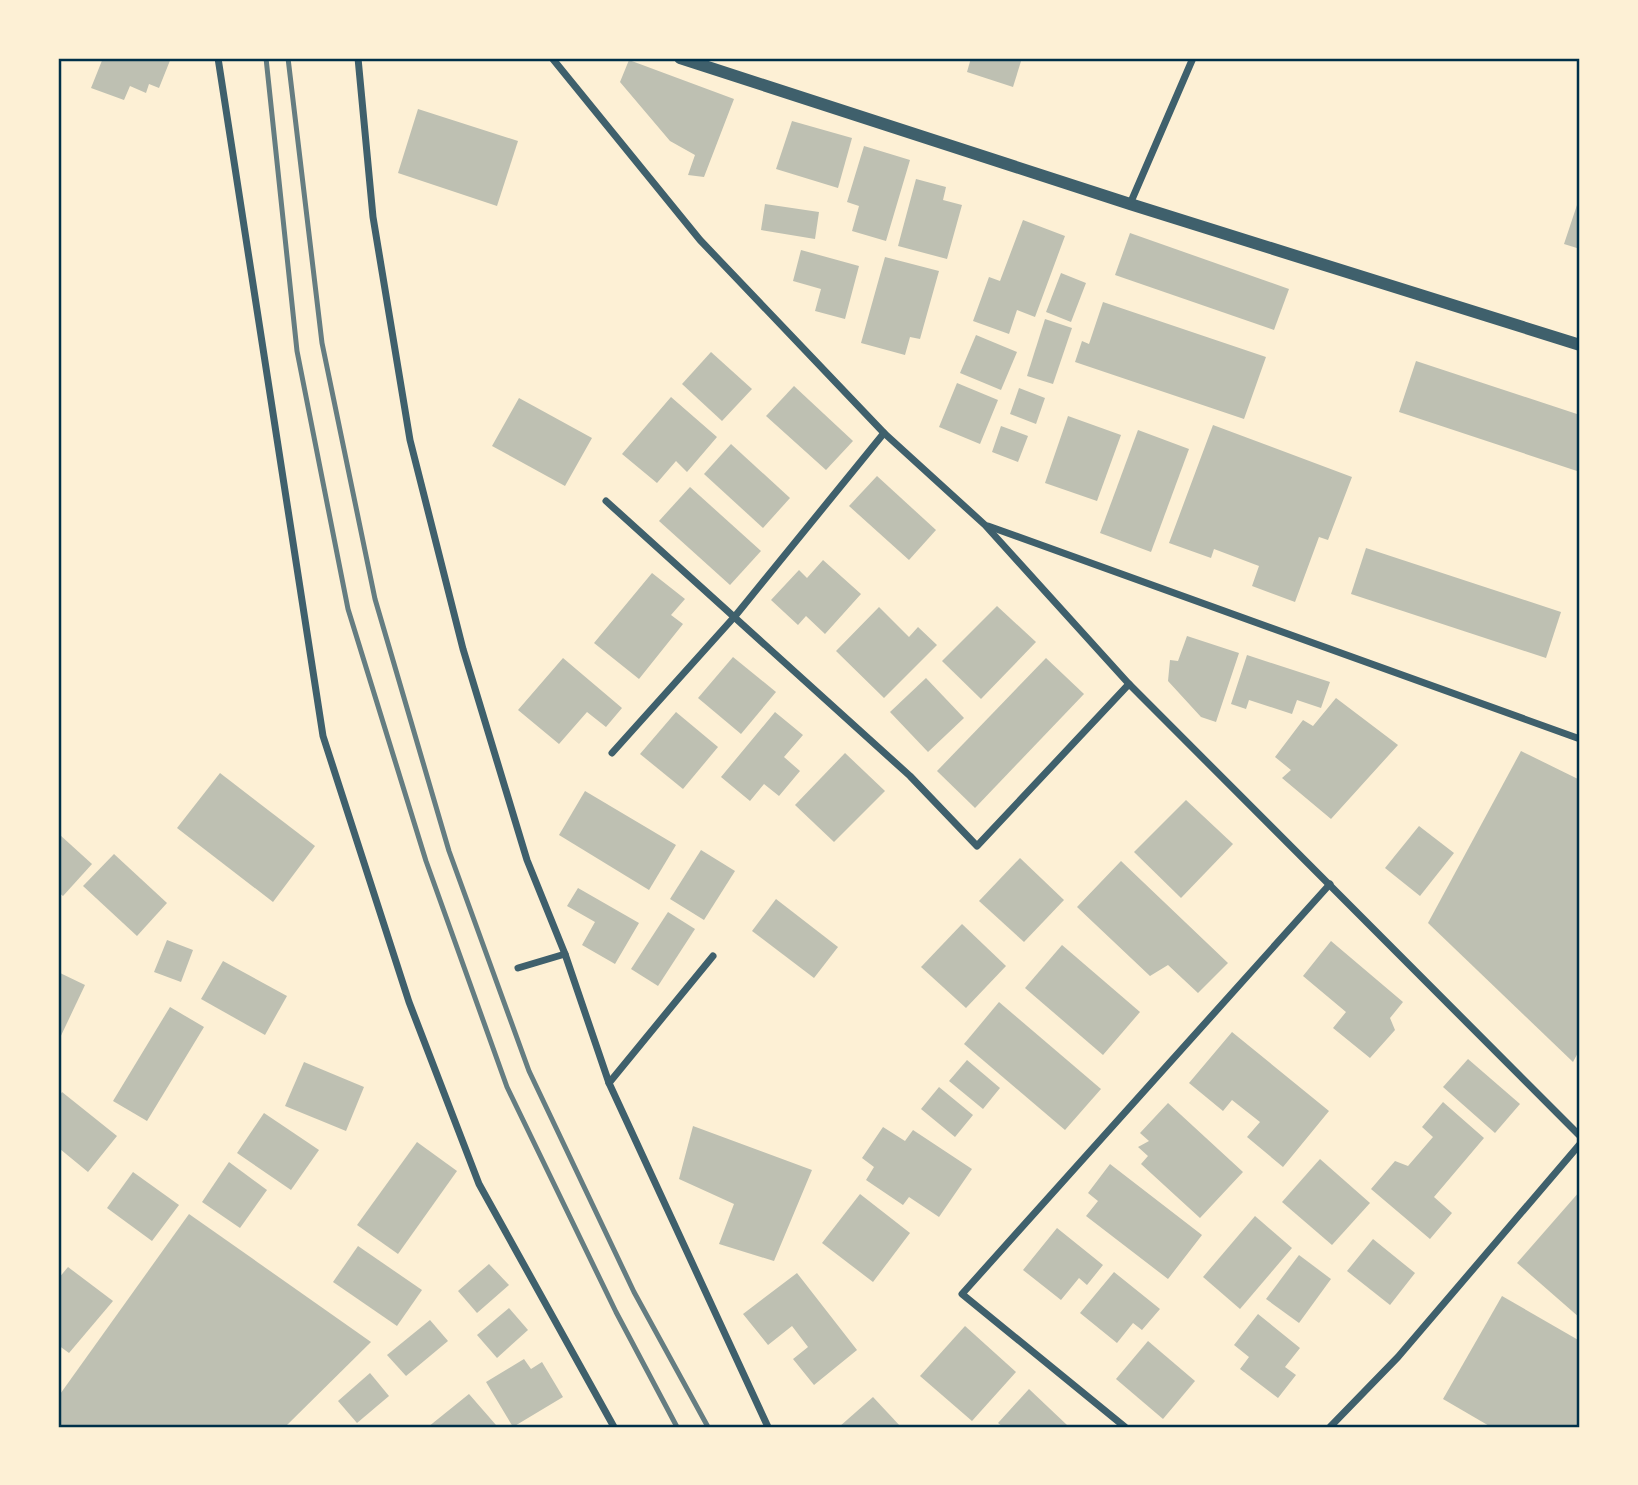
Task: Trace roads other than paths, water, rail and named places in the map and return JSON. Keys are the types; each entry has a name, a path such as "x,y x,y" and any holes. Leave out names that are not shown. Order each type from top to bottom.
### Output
{"street":[{"path":"218,58 323,736 409,1002 480,1184 614,1427"},
{"path":"358,58 373,217 410,440 463,649 527,860 565,954 609,1083 768,1427"},
{"path":"552,58 700,240 884,433 985,525 1129,684 1580,1136"},
{"path":"680,58 1130,204 1580,345"},
{"path":"1130,204 1193,58"},
{"path":"612,753 736,615 884,433"},
{"path":"606,501 736,615 910,776 977,846 1129,684"},
{"path":"985,525 1580,739"},
{"path":"1125,1427 962,1294 1330,884"},
{"path":"518,968 565,954"},
{"path":"609,1083 713,956"},
{"path":"1331,1427 1398,1357 1580,1144"}],"railway":[{"path":"266,58 297,351 348,609 426,861 507,1087 616,1312 677,1427"},
{"path":"288,58 322,343 375,599 449,851 529,1071 634,1292 708,1427"}]}
